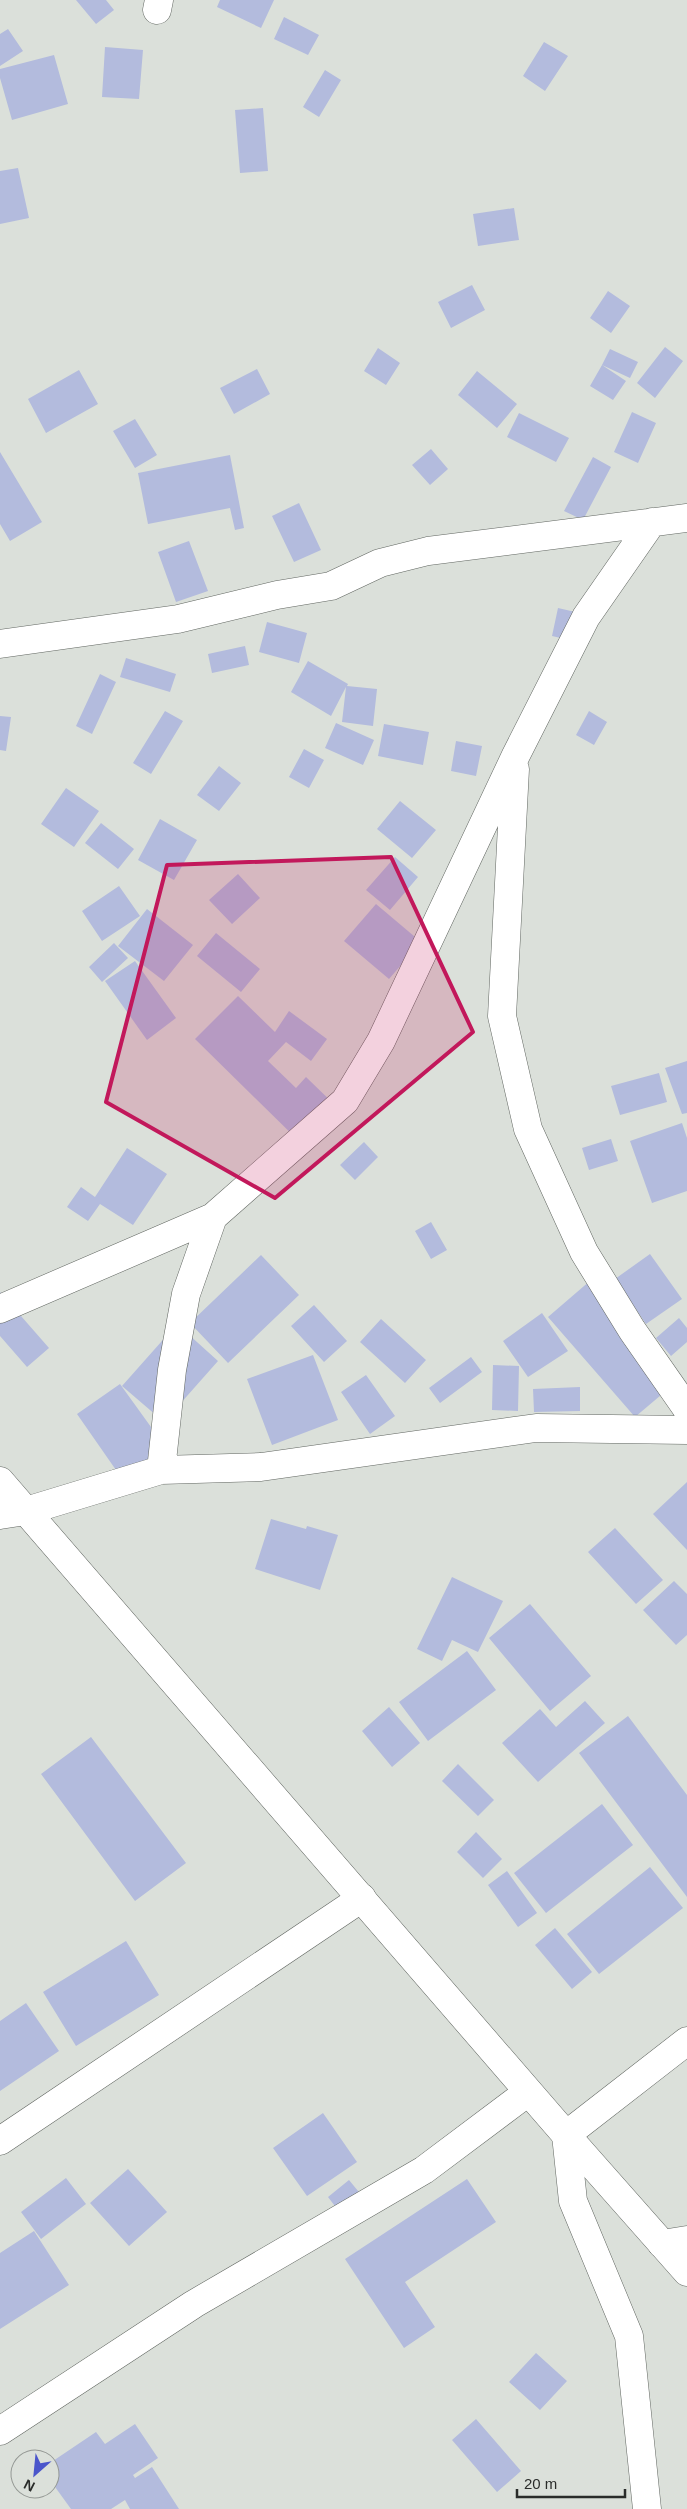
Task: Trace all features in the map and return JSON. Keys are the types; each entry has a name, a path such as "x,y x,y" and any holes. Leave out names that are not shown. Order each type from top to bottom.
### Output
{"street":[{"path":"0,644 178,618 277,595 331,586 380,563 428,551 687,518"},
{"path":"0,1309 213,1217 346,1101 381,1041 516,755 586,617 652,522"},
{"path":"516,755 502,1016 528,1129 584,1252 632,1330 687,1409"},
{"path":"161,1470 172,1370 186,1294 213,1217"},
{"path":"13,1513 161,1470 261,1467 536,1428 687,1430"},
{"path":"0,1481 13,1513 362,1898 566,2135 675,2242 687,2272"},
{"path":"0,2141 362,1898"},
{"path":"566,2135 687,2041"},
{"path":"0,2431 194,2304 424,2170 528,2092"},
{"path":"566,2135 573,2201 629,2336 647,2509"}],"highlighted area":[{"path":"391,857 473,1032 275,1198 106,1102 167,865"}],"building":[{"path":"76,0 106,0 114,10 96,24"},
{"path":"220,0 274,0 261,28 217,7"},
{"path":"284,17 319,35 308,55 274,39"},
{"path":"8,29 23,51 0,66 0,34"},
{"path":"544,42 568,56 545,91 523,76"},
{"path":"105,47 143,50 139,99 102,97"},
{"path":"54,55 68,104 12,120 0,78 0,69"},
{"path":"325,70 341,80 319,117 303,107"},
{"path":"263,108 268,171 240,173 235,110"},
{"path":"18,168 29,218 0,224 0,171"},
{"path":"514,208 519,240 478,246 473,214"},
{"path":"472,285 485,310 451,328 438,302"},
{"path":"608,291 630,306 611,333 590,318"},
{"path":"665,347 683,361 655,398 637,383"},
{"path":"378,348 400,363 386,385 364,371"},
{"path":"610,349 638,362 630,378 602,365"},
{"path":"602,365 626,381 613,400 590,386"},
{"path":"257,369 270,394 234,414 220,388"},
{"path":"79,370 98,404 46,433 28,399"},
{"path":"477,371 517,404 497,428 458,395"},
{"path":"632,412 656,423 638,463 614,452"},
{"path":"519,413 569,438 556,462 507,437"},
{"path":"135,419 157,455 135,468 113,431"},
{"path":"431,449 448,469 430,485 412,465"},
{"path":"0,452 42,522 10,541 0,524"},
{"path":"230,455 244,528 235,530 230,508 148,524 138,473"},
{"path":"593,457 611,467 583,520 564,511"},
{"path":"299,503 321,550 294,562 272,516"},
{"path":"189,541 208,591 176,602 158,552"},
{"path":"558,608 584,614 578,642 552,636"},
{"path":"267,622 307,633 299,663 259,652"},
{"path":"245,646 249,665 212,673 208,654"},
{"path":"126,658 176,674 170,692 120,677"},
{"path":"308,661 348,684 347,686 377,689 373,726 342,722 346,687 331,716 291,692"},
{"path":"100,674 116,682 92,734 76,726"},
{"path":"165,711 183,721 151,774 133,763"},
{"path":"589,711 607,722 594,745 576,735"},
{"path":"0,716 11,717 6,751 0,750"},
{"path":"336,723 374,740 363,765 325,748"},
{"path":"384,724 429,732 423,765 378,756"},
{"path":"456,741 482,746 476,776 451,771"},
{"path":"304,749 324,760 309,788 289,777"},
{"path":"219,766 241,783 219,811 197,795"},
{"path":"66,788 99,811 74,847 41,824"},
{"path":"400,801 436,830 412,858 377,829"},
{"path":"160,819 197,840 174,880 138,860"},
{"path":"101,823 134,849 118,869 85,843"},
{"path":"395,857 418,877 390,910 366,890"},
{"path":"238,874 260,898 232,924 209,900"},
{"path":"119,886 140,916 102,941 82,911"},
{"path":"376,904 421,942 389,979 344,941"},
{"path":"147,909 193,945 164,981 118,946"},
{"path":"216,933 260,969 241,992 197,956"},
{"path":"114,943 128,958 102,982 89,967"},
{"path":"135,961 176,1018 147,1040 105,981"},
{"path":"238,996 275,1032 289,1011 327,1039 311,1061 286,1042 268,1061 296,1088 306,1077 340,1110 304,1146 195,1039"},
{"path":"687,1061 687,1113 682,1114 665,1068"},
{"path":"659,1073 667,1102 620,1115 611,1086"},
{"path":"682,1123 687,1138 687,1191 652,1203 630,1141"},
{"path":"611,1139 618,1161 589,1170 582,1148"},
{"path":"364,1142 378,1157 355,1180 340,1165"},
{"path":"127,1148 167,1174 133,1225 100,1204 88,1221 67,1207 81,1187 95,1197"},
{"path":"431,1222 447,1250 431,1259 415,1231"},
{"path":"650,1254 682,1299 646,1324 615,1279"},
{"path":"261,1255 299,1295 228,1363 190,1323"},
{"path":"591,1280 667,1390 635,1417 548,1317"},
{"path":"0,1292 49,1348 27,1367 0,1336"},
{"path":"314,1305 347,1341 324,1362 291,1326"},
{"path":"542,1313 568,1351 528,1377 503,1341"},
{"path":"679,1318 687,1328 687,1342 671,1356 656,1338"},
{"path":"381,1319 426,1360 405,1383 360,1342"},
{"path":"177,1324 218,1361 164,1422 122,1386"},
{"path":"313,1355 338,1420 272,1445 247,1379"},
{"path":"471,1357 482,1372 440,1403 429,1388"},
{"path":"493,1365 519,1366 518,1411 492,1410"},
{"path":"366,1375 395,1416 370,1434 341,1392"},
{"path":"120,1384 169,1452 125,1483 77,1414"},
{"path":"580,1387 580,1411 534,1412 533,1389"},
{"path":"687,1482 687,1550 653,1514"},
{"path":"271,1519 306,1529 307,1526 338,1535 320,1590 255,1569"},
{"path":"615,1528 663,1580 636,1604 588,1552"},
{"path":"452,1577 503,1601 478,1652 452,1640 442,1661 417,1649"},
{"path":"674,1581 687,1594 687,1635 676,1645 643,1610"},
{"path":"530,1604 591,1676 550,1711 489,1638"},
{"path":"467,1651 496,1690 428,1741 399,1702"},
{"path":"585,1701 605,1723 538,1782 502,1743 540,1709 556,1727"},
{"path":"389,1707 420,1743 392,1767 362,1731"},
{"path":"628,1716 687,1795 687,1897 579,1753"},
{"path":"91,1737 186,1863 135,1901 41,1774"},
{"path":"458,1764 494,1800 478,1816 442,1781"},
{"path":"602,1804 633,1845 546,1913 514,1873"},
{"path":"476,1832 502,1859 483,1878 457,1852"},
{"path":"650,1867 683,1908 599,1974 567,1934"},
{"path":"507,1871 537,1913 518,1927 488,1885"},
{"path":"555,1928 592,1972 572,1989 535,1945"},
{"path":"126,1941 159,1995 76,2046 43,1992"},
{"path":"26,2003 59,2051 0,2091 0,2021"},
{"path":"323,2113 357,2162 307,2196 273,2148"},
{"path":"128,2169 167,2212 129,2246 90,2203"},
{"path":"66,2178 86,2204 41,2239 21,2212"},
{"path":"467,2179 496,2222 405,2282 435,2327 404,2348 345,2259"},
{"path":"349,2180 363,2197 341,2214 328,2197"},
{"path":"34,2231 69,2285 0,2329 0,2253"},
{"path":"536,2353 567,2381 540,2410 509,2382"},
{"path":"476,2419 521,2471 497,2492 452,2440"},
{"path":"135,2424 158,2458 133,2475 135,2478 152,2467 179,2509 130,2509 125,2500 111,2509 71,2509 60,2494 60,2456 96,2432 105,2444"}]}
